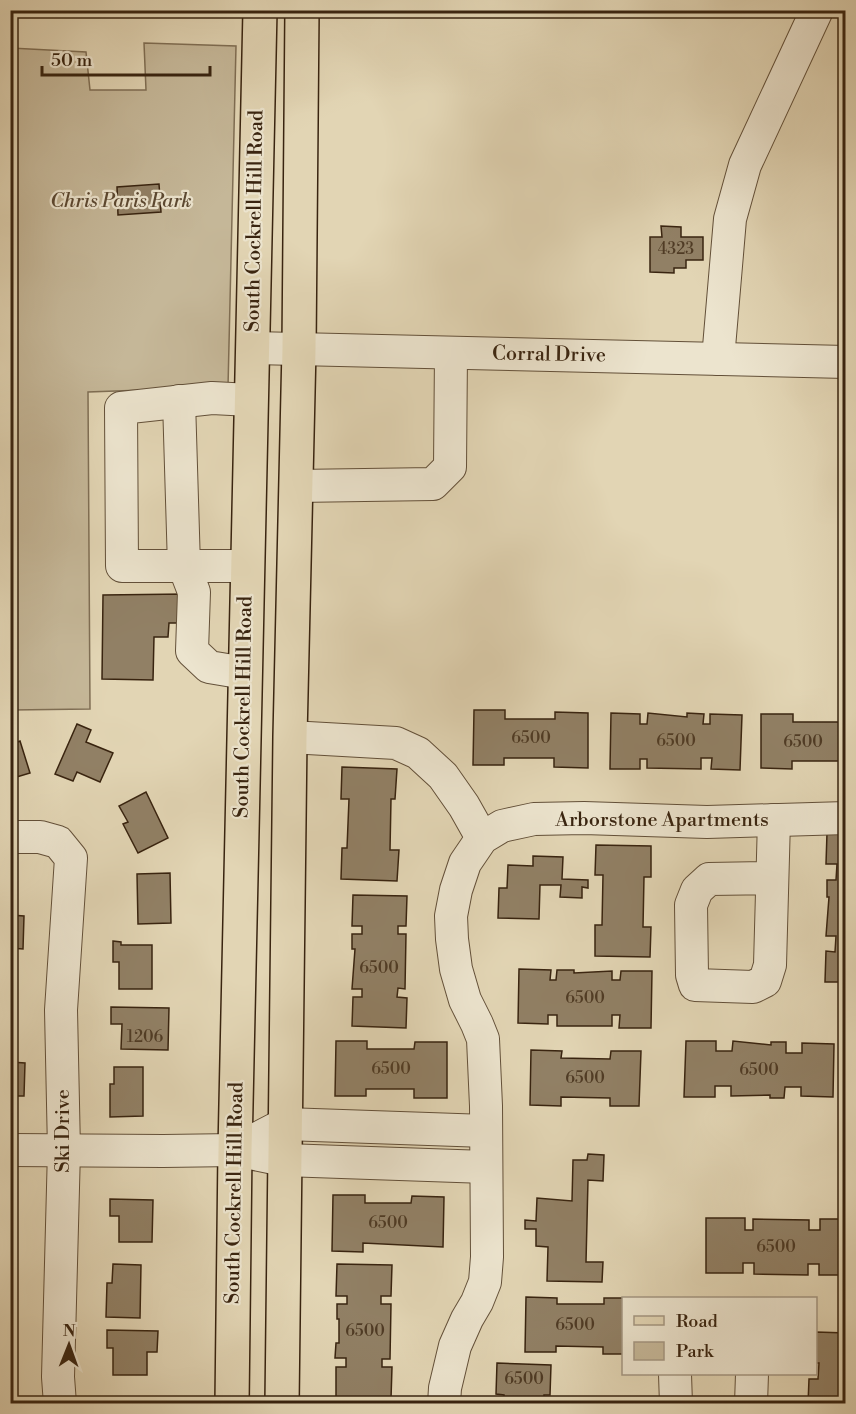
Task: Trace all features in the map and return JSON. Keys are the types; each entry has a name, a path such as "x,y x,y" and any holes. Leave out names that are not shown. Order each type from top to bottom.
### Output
{"main road":[{"path":"282,1404 284,1160 299,349 302,10"},
{"name":"South Cockrell Hill Road","path":"232,1404 235,1150 260,11"}],"street":[{"path":"254,10 260,11"},
{"path":"718,359 730,219 745,165 817,10"},
{"name":"Corral Drive","path":"253,348 846,362"},
{"path":"296,486 433,484 450,467 451,353"},
{"path":"248,566 122,566 121,408 212,398 251,400"},
{"path":"179,401 184,566 194,592 192,651 209,667 245,673"},
{"path":"291,737 396,743 418,753 443,776 464,806 482,838"},
{"name":"Arborstone Apartments","path":"486,1167 483,1039 465,1000 456,969 451,928 456,890 465,863 482,838 502,826 534,819 584,818 707,822 846,818"},
{"path":"772,878 774,820"},
{"name":"Ski Drive","path":"10,837 40,837 58,842 71,858 61,1010 64,1150 58,1377 60,1404"},
{"path":"235,1150 285,1124 486,1131"},
{"path":"10,1150 235,1150 284,1160 486,1167 488,1257 485,1282 456,1346 445,1388 444,1404"},
{"path":"675,1375 675,1404"},
{"path":"751,1404 752,1375"}],"green space":[{"name":"Chris Paris Park","path":"144,43 236,46 228,387 88,392 90,709 11,710 11,48 86,52 90,90 146,90"}],"building":[{"path":"159,184 161,212 118,215 117,187"},
{"path":"661,226 681,227 681,237 703,237 703,260 686,260 686,268 674,268 674,273 650,272 650,237 662,237"},
{"path":"185,594 185,623 169,623 168,637 154,637 153,680 102,679 103,595"},
{"path":"474,710 505,710 505,719 555,719 555,712 588,713 588,768 554,767 554,758 504,758 504,765 473,765"},
{"path":"611,713 640,714 640,724 647,724 648,713 687,717 687,713 704,714 703,724 710,724 710,714 742,715 740,770 711,769 712,758 701,758 701,769 647,768 647,759 640,759 640,769 610,769"},
{"path":"761,714 793,714 793,722 842,722 842,716 846,716 846,770 841,770 841,761 792,761 792,769 761,768"},
{"path":"77,724 91,730 86,742 113,753 100,782 77,772 73,781 55,774"},
{"path":"20,741 30,773 10,779 10,745"},
{"path":"342,767 397,769 395,799 391,799 390,850 399,850 397,881 341,879 342,848 347,848 349,799 341,799"},
{"path":"146,792 168,838 138,853 123,824 128,822 119,806"},
{"path":"827,833 846,834 846,982 825,982 826,951 835,952 836,936 826,936 829,897 827,897 827,880 836,880 837,864 826,864"},
{"path":"596,845 651,846 651,877 644,877 643,927 651,927 650,957 595,956 595,925 602,925 603,875 595,875"},
{"path":"533,856 563,857 562,879 588,880 588,888 582,887 582,898 560,897 561,885 540,885 539,919 498,918 499,888 507,888 508,865 533,866"},
{"path":"170,873 171,923 138,924 137,874"},
{"path":"353,895 407,896 406,926 398,926 398,934 406,934 405,989 398,988 397,997 407,998 406,1028 352,1026 353,997 362,997 362,989 352,989 355,949 352,949 352,934 362,934 362,926 352,926"},
{"path":"10,915 24,916 23,949 10,948"},
{"path":"113,941 121,942 121,945 152,945 152,989 119,989 119,962 113,962"},
{"path":"519,969 551,970 550,980 556,980 557,970 574,970 574,973 612,971 612,980 620,980 621,971 652,971 651,1028 619,1028 620,1015 612,1015 612,1026 557,1026 557,1015 548,1015 548,1024 518,1023"},
{"path":"111,1007 169,1008 168,1050 121,1049 122,1024 111,1024"},
{"path":"336,1041 367,1041 367,1049 414,1049 415,1042 447,1042 447,1098 414,1098 414,1089 366,1089 366,1096 335,1096"},
{"path":"686,1041 716,1041 716,1051 732,1051 733,1041 771,1045 771,1042 786,1042 786,1053 802,1053 802,1043 834,1044 833,1097 801,1096 801,1087 785,1087 784,1098 770,1098 770,1095 731,1096 731,1086 715,1086 715,1097 684,1097"},
{"path":"531,1050 562,1051 561,1058 610,1059 611,1051 641,1051 639,1106 610,1106 610,1098 561,1097 561,1106 530,1105"},
{"path":"10,1062 25,1063 24,1096 10,1096"},
{"path":"114,1067 143,1067 143,1116 110,1117 110,1084 114,1084"},
{"path":"588,1154 604,1155 603,1181 588,1180 586,1262 603,1262 602,1282 547,1281 548,1247 536,1246 536,1229 525,1229 525,1220 536,1221 537,1198 572,1201 573,1160 587,1160"},
{"path":"333,1195 365,1195 365,1203 411,1203 412,1196 444,1197 443,1247 363,1243 363,1252 332,1251"},
{"path":"110,1199 153,1200 152,1242 119,1242 119,1216 110,1216"},
{"path":"706,1218 745,1218 745,1230 753,1230 753,1219 809,1220 809,1230 820,1230 820,1219 846,1219 846,1275 819,1275 819,1264 808,1264 808,1275 754,1274 754,1263 743,1263 743,1273 706,1273"},
{"path":"113,1264 141,1265 140,1318 106,1317 107,1283 112,1283"},
{"path":"337,1264 392,1265 391,1296 381,1296 381,1304 391,1304 390,1359 382,1359 382,1367 392,1367 391,1399 336,1397 336,1367 346,1367 346,1358 335,1358 336,1343 339,1343 337,1304 347,1304 347,1296 336,1296"},
{"path":"526,1297 557,1298 557,1304 604,1304 604,1298 622,1298 622,1354 603,1354 603,1347 556,1346 556,1352 525,1352"},
{"path":"107,1330 158,1331 157,1352 147,1352 147,1375 113,1375 113,1348 107,1348"},
{"path":"817,1332 846,1333 846,1404 808,1404 809,1379 818,1379 819,1363 817,1363"},
{"path":"497,1363 551,1365 550,1395 544,1395 544,1404 504,1404 504,1395 496,1394"},
{"path":"106,1399 138,1399 138,1404 105,1404"}]}
